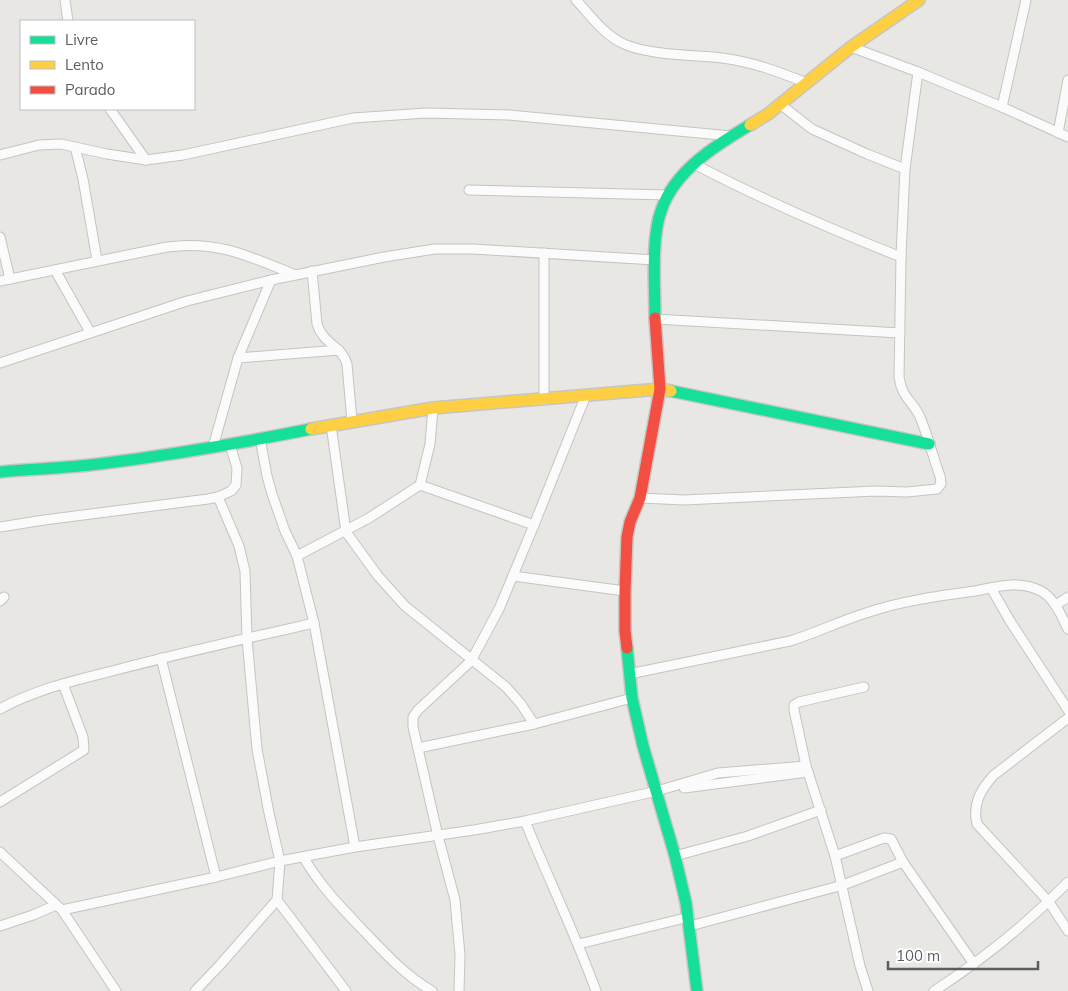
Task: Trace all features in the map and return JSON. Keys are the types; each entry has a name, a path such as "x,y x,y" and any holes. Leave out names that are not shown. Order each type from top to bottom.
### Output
{"street":[{"path":"65,0 68,20"},
{"path":"697,991 689,922 676,856 643,746 632,698 625,631 627,537 630,522 640,498 660,389 655,319 655,260 660,212 667,195 694,164 731,136 768,114 851,47 919,0"},
{"path":"1002,107 1026,0"},
{"path":"578,1 590,17 614,38 633,48 722,58 759,65 807,83"},
{"path":"851,47 918,72 1068,137"},
{"path":"640,498 684,500 876,491 908,492 937,489 941,484 940,476 915,408 901,390 899,377 901,257 906,169 918,72"},
{"path":"1058,133 1068,80"},
{"path":"780,104 812,129 906,169"},
{"path":"111,110 146,160"},
{"path":"0,155 50,143 146,160 183,155 353,118 426,113 509,115 731,136"},
{"path":"75,147 83,180 97,260"},
{"path":"694,164 752,194 901,257"},
{"path":"469,190 667,195"},
{"path":"0,237 10,278"},
{"path":"0,281 167,246 195,244 244,255 294,275"},
{"path":"0,363 187,301 270,280 384,257 435,249 473,248 655,260"},
{"path":"544,253 544,400"},
{"path":"55,270 90,332"},
{"path":"312,271 320,331 323,338 345,356 348,364 352,422"},
{"path":"213,447 230,381 270,280"},
{"path":"655,319 900,333"},
{"path":"238,358 338,350"},
{"path":"0,472 96,464 230,445 331,425 434,408 660,389 929,444"},
{"path":"459,991 460,955 455,900 438,836 413,726 413,716 471,661 499,609 586,395"},
{"path":"297,556 346,532 420,485 430,444 434,408"},
{"path":"331,425 346,532 378,576 400,602 471,661 506,687 521,704 534,724"},
{"path":"260,438 272,494 284,531 297,556 314,623 355,847"},
{"path":"0,527 218,497 230,491 236,485 237,468 230,445"},
{"path":"420,485 534,525"},
{"path":"195,991 277,900 280,861 257,749 247,638 245,572 230,522 218,497"},
{"path":"513,576 625,591"},
{"path":"629,674 790,641 866,613 914,600 1015,585 1029,587 1046,595 1056,605 1068,629"},
{"path":"991,588 1010,622 1068,710"},
{"path":"1056,605 1068,597"},
{"path":"0,710 21,699 64,684 161,658 314,623"},
{"path":"161,658 216,877"},
{"path":"0,802 84,750 83,737 64,684"},
{"path":"864,687 799,702 794,705 794,710 807,769 843,885 860,966 868,991"},
{"path":"418,748 534,724 632,698"},
{"path":"1068,718 994,775 981,791 975,816 977,824 1049,902 1068,931"},
{"path":"0,926 59,908 216,877 280,861 355,847 438,836 525,821 657,791 718,773 807,769"},
{"path":"676,856 748,836 821,810"},
{"path":"525,821 579,944 596,991"},
{"path":"835,856 887,838 891,839 904,862 974,964"},
{"path":"0,852 59,908 115,991"},
{"path":"304,858 329,895 398,967 418,983 432,991"},
{"path":"579,944 796,898 843,885 904,862"},
{"path":"934,991 974,964 1049,902 1068,882"},
{"path":"277,900 346,991"}],"traffic: fast":[{"path":"655,318 654,263 656,235 661,211 667,197 686,171 698,160 710,150 750,125"},
{"path":"671,391 929,444"},
{"path":"0,472 74,467 126,460 311,429"},
{"path":"627,648 632,698 643,746 675,856 686,903 697,991"}],"traffic: slow":[{"path":"750,125 768,114 851,47 919,0"},
{"path":"311,429 433,408 660,389 671,391"}],"traffic: jam":[{"path":"627,648 625,631 627,537 630,522 640,498 660,389 655,318"}]}
